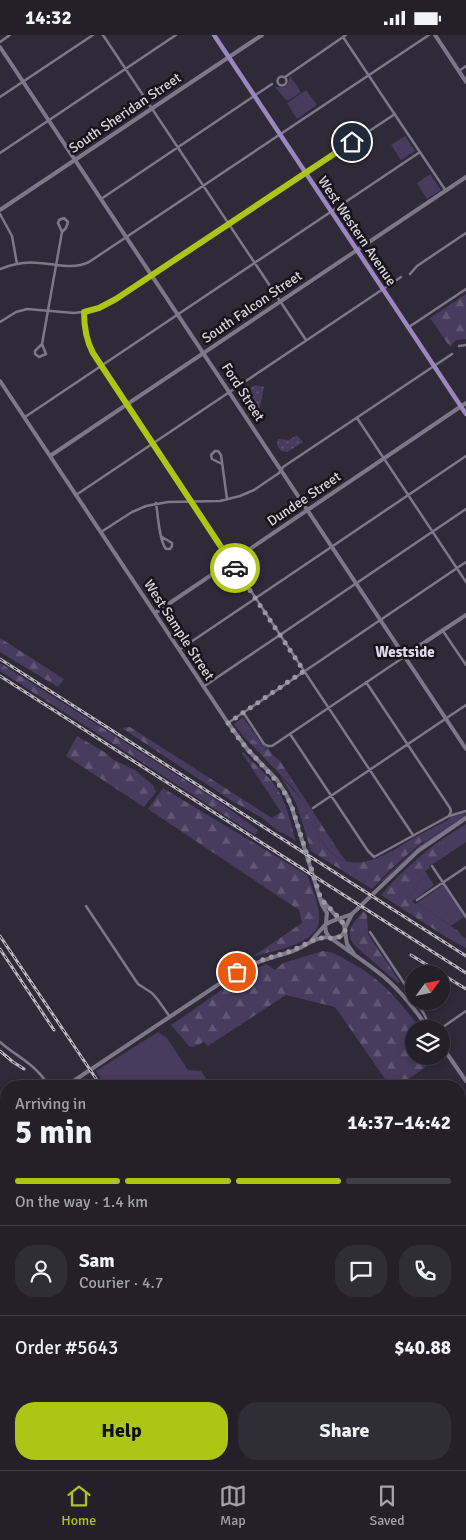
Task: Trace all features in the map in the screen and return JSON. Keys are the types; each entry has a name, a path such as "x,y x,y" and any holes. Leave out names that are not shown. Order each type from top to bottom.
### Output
{"main road":[{"name":"West Western Avenue","path":"214,35 466,414"}],"street":[{"path":"0,42 10,35"},
{"path":"0,97 94,35"},
{"path":"103,35 306,341"},
{"path":"0,153 176,35"},
{"name":"South Sheridan Street","path":"0,212 262,35"},
{"path":"0,269 33,262 68,267 84,264 429,35"},
{"path":"435,35 466,82"},
{"path":"285,77 344,36 446,191"},
{"name":"Ford Street","path":"0,47 466,749"},
{"path":"458,71 466,66"},
{"path":"101,199 272,84"},
{"path":"0,322 21,311 34,309 67,313 84,312 108,304 395,114"},
{"path":"24,417 420,153"},
{"name":"South Falcon Street","path":"50,456 466,177"},
{"path":"0,212 12,236 17,264"},
{"path":"42,344 35,351 39,357 46,354 42,344 62,232 68,225 64,218 59,220 58,223 62,232"},
{"path":"410,274 417,266 466,233"},
{"path":"76,495 401,277"},
{"path":"408,328 466,289"},
{"path":"84,312 87,340 101,366 413,835"},
{"path":"459,346 466,345"},
{"path":"101,532 132,512 156,503 227,499 246,493 279,473 283,467 452,354"},
{"name":"West Sample Street","path":"0,381 203,687 248,750 281,786 292,807 322,905 327,913 326,924"},
{"name":"Dundee Street","path":"155,613 466,403"},
{"path":"357,418 466,582"},
{"path":"222,464 212,459 211,455 215,451 220,453 222,464 227,499"},
{"path":"179,650 466,456"},
{"path":"156,503 162,537 164,548 170,549 172,546 170,541 162,537"},
{"path":"203,687 466,509"},
{"path":"228,723 466,562"},
{"path":"243,712 264,744 272,746 466,615"},
{"path":"443,630 466,665"},
{"path":"366,682 450,808 458,813"},
{"path":"313,808 466,705"},
{"path":"290,734 368,851 374,857 449,816 466,811"},
{"path":"449,816 450,808"},
{"path":"311,941 326,924 352,914 418,851 466,818"},
{"path":"432,866 466,917"},
{"path":"417,900 466,867"},
{"name":"West Sample Street","path":"321,899 340,920"},
{"path":"86,906 138,985 152,993 170,1017"},
{"path":"75,1080 248,966 291,951 320,937 341,936 352,914"},
{"path":"340,920 345,930 347,944 354,954"},
{"path":"326,924 326,931 330,938 384,976 423,1020"},
{"path":"370,932 405,984"},
{"path":"450,1022 466,1011"},
{"path":"0,1042 34,1067 45,1080"},
{"path":"450,1056 463,1072"}],"green space":[{"path":"291,77 301,92 286,100 275,87 285,87"},
{"path":"306,90 317,105 297,119 287,103"},
{"path":"405,136 415,151 401,160 391,145"},
{"path":"430,174 441,190 427,199 417,183"},
{"path":"466,294 466,339 456,340 450,347 430,318"},
{"path":"255,385 264,387 259,412 252,411 246,401 248,390"},
{"path":"297,435 303,442 287,452 281,451 277,445 278,439 289,440"},
{"path":"0,638 64,679 58,687 0,652"},
{"path":"0,663 221,803 258,830 255,835 0,671"},
{"path":"243,717 262,744 268,748 265,749 246,734 243,736 234,724"},
{"path":"130,727 272,818 281,812 243,752 269,778 280,793 296,841 279,832 261,817 232,801 122,728"},
{"path":"246,734 265,749 268,748 280,761 339,854 331,850 303,801 243,736"},
{"path":"77,736 106,753 112,759 135,770 153,785 156,792 144,807 66,756"},
{"path":"280,775 303,801 325,838 347,862 339,858 327,847 306,812 300,815 296,803"},
{"path":"163,788 307,875 319,914 317,928 311,935 293,945 252,957 302,923 299,910 148,809"},
{"path":"306,812 318,835 333,854 343,860 354,863 366,862 389,853 419,835 423,841 372,889 311,851 300,815"},
{"path":"465,813 466,816 415,851 380,882 419,846 461,817 424,842 419,835 451,817"},
{"path":"466,824 466,842 444,857 441,853 447,848 441,840"},
{"path":"441,840 447,848 442,853 444,857 429,866 430,868 425,871 428,876 419,881 414,892 407,897 458,931 466,938 466,948 381,895 425,852"},
{"path":"428,876 434,885 411,902 407,897 414,892 419,881"},
{"path":"443,885 464,917 451,926 417,903"},
{"path":"364,911 367,915 368,934 400,982 398,983 354,945 351,940 350,931"},
{"path":"323,951 336,954 360,968 380,983 414,1020 405,1020 405,1065 428,1065 407,1080 386,1080 335,1007 286,995 208,1046 204,1042 193,1047 189,1046 171,1025 254,970 266,964 275,970 283,963"},
{"path":"158,1032 167,1038 188,1070 201,1071 207,1080 102,1080 96,1071"}],"railway":[{"path":"0,659 466,956"},
{"path":"0,676 466,973"},
{"path":"0,936 97,1080"},
{"path":"0,949 54,1030"},
{"path":"411,955 466,989"},
{"path":"0,1051 24,1069"}],"way so far":[{"path":"235,568 304,671 228,723 248,750 277,781 286,794 292,807 321,899 342,921 345,928 345,931 338,938 320,937 291,951 255,962 237,972"}],"district":[{"name":"Westside","path":"405,652"}],"route":[{"path":"235,568 93,353 85,331 84,312 99,308 116,299 352,142"}]}
